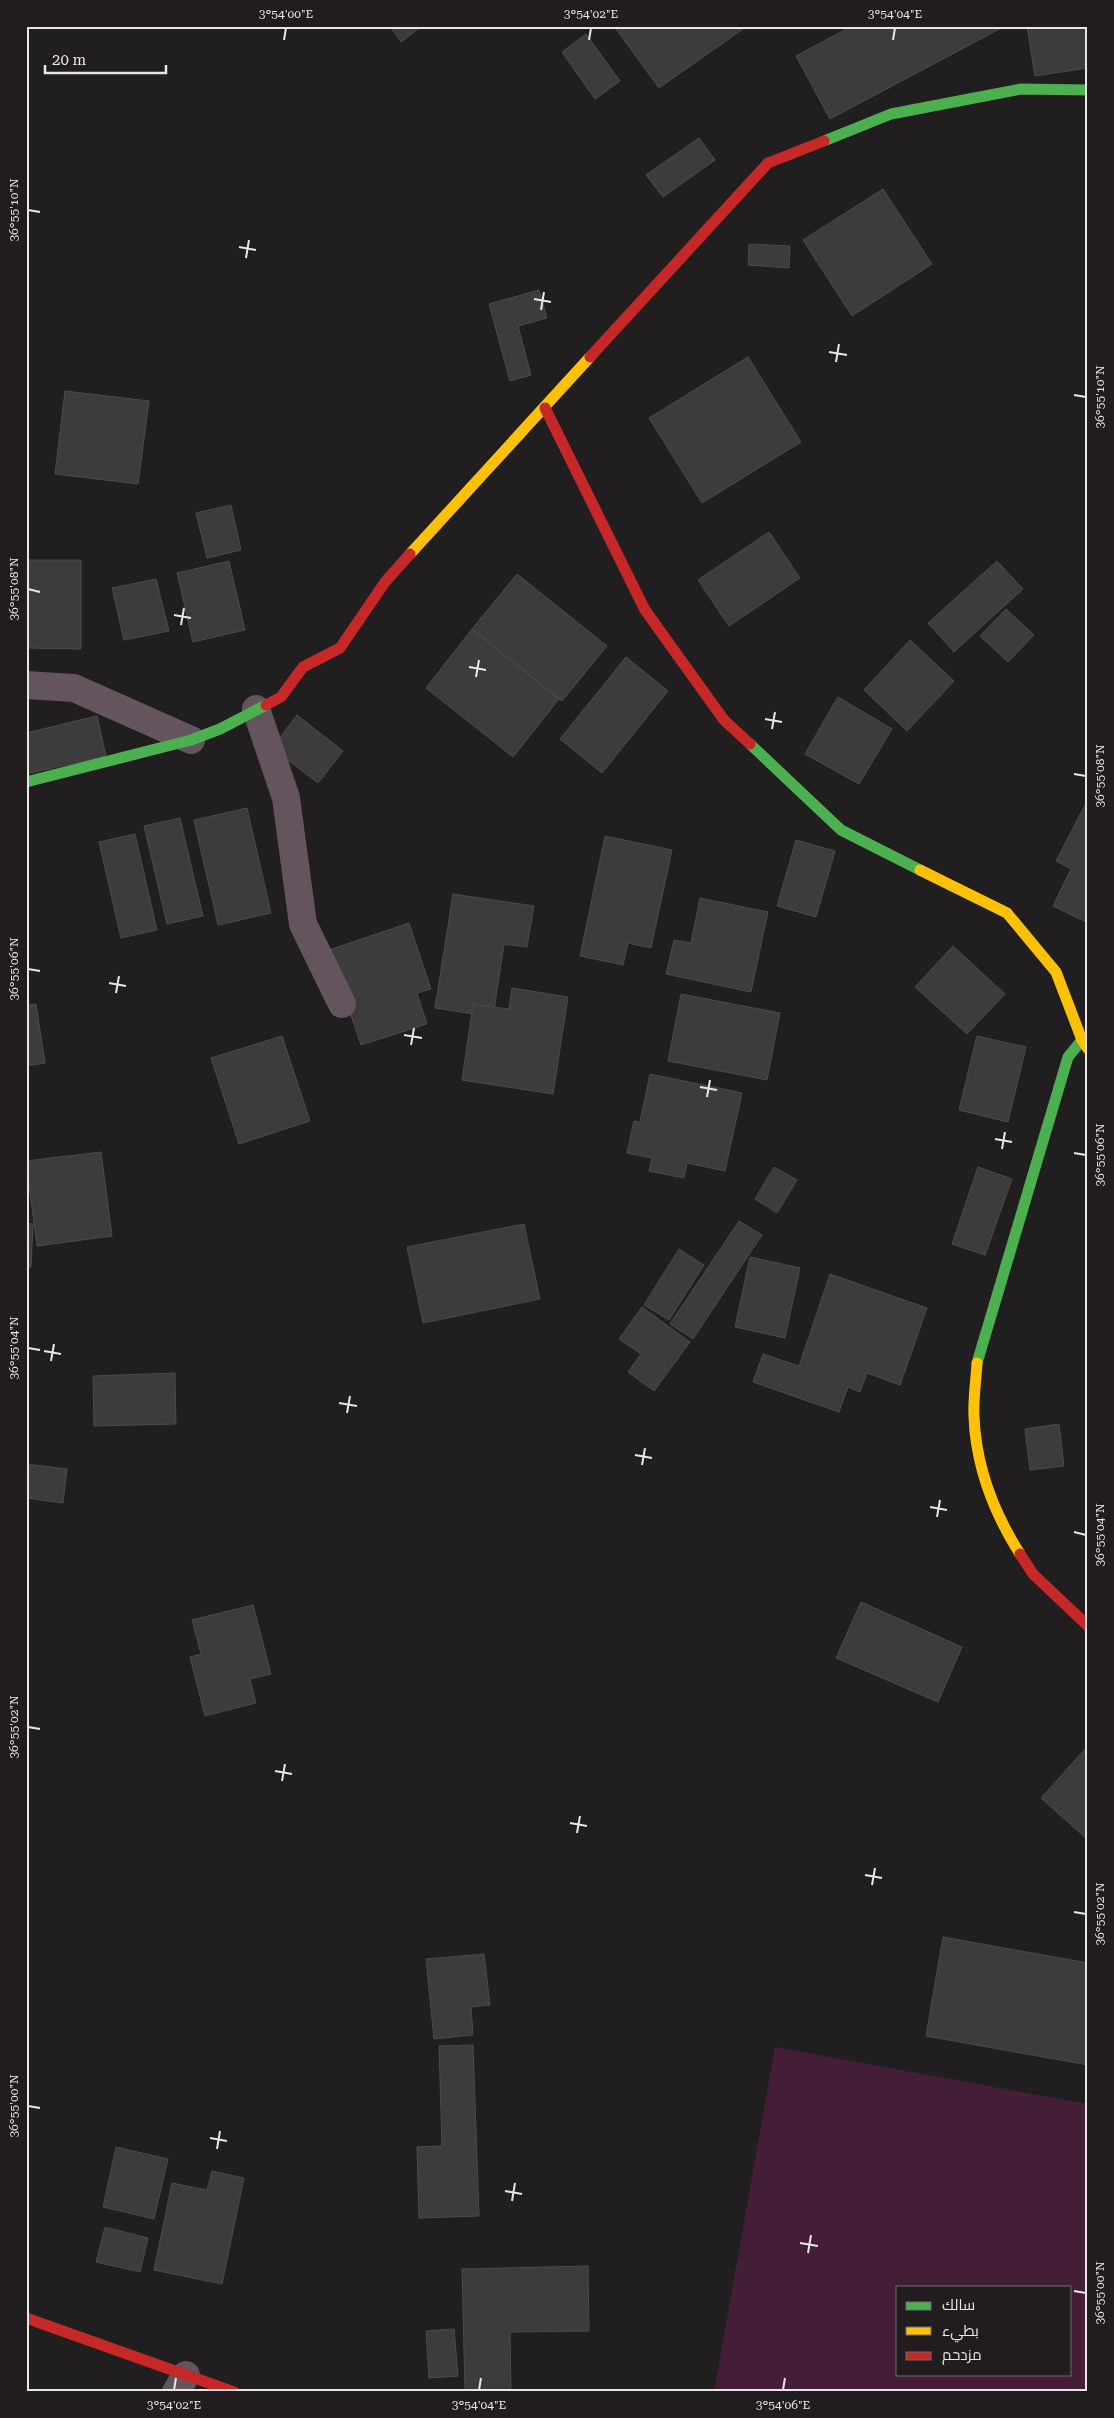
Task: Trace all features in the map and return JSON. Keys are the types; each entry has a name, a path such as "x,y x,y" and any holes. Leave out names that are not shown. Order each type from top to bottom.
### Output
{"street":[{"path":"26,782 191,740 220,729 281,697 303,667 340,648 385,582 768,163 891,114 1021,89 1088,90"},
{"path":"545,408 645,610 724,720 841,830 1007,914 1056,972 1085,1045 1068,1057 992,1306 977,1361 974,1417 982,1473 1002,1526 1033,1574 1088,1626"},
{"path":"26,685 74,688 191,740"},
{"path":"256,709 286,798 303,924 342,1004"},
{"path":"26,2318 181,2383 234,2392"}],"shaded area":[{"path":"775,2047 1088,2104 1088,2392 714,2392"}],"building":[{"path":"390,26 422,26 401,42"},
{"path":"614,26 741,26 743,29 659,88"},
{"path":"852,26 1005,26 830,119 796,56"},
{"path":"1027,26 1088,26 1088,68 1035,76"},
{"path":"586,34 620,81 595,99 562,52"},
{"path":"699,138 715,160 663,197 646,175"},
{"path":"883,189 932,264 852,316 803,240"},
{"path":"749,244 790,246 789,268 748,265"},
{"path":"539,290 547,318 518,326 531,375 510,381 489,304"},
{"path":"748,357 801,442 702,503 649,418"},
{"path":"65,391 149,401 138,484 55,474"},
{"path":"231,505 241,550 207,558 196,513"},
{"path":"769,532 800,578 729,626 698,580"},
{"path":"26,560 81,560 81,649 26,648"},
{"path":"229,561 245,630 193,642 177,573"},
{"path":"997,561 1023,589 954,652 928,623"},
{"path":"517,574 607,646 562,701 472,629"},
{"path":"156,579 169,631 124,640 112,588"},
{"path":"1006,609 1034,635 1008,662 980,636"},
{"path":"472,629 559,699 513,757 426,688"},
{"path":"910,640 954,681 907,731 864,690"},
{"path":"626,657 668,691 602,773 560,739"},
{"path":"838,697 892,729 859,784 805,754"},
{"path":"297,715 343,751 318,783 272,748"},
{"path":"97,716 106,756 26,774 26,733"},
{"path":"1085,805 1088,807 1088,923 1053,906 1071,869 1056,861"},
{"path":"247,808 271,913 218,925 194,820"},
{"path":"180,818 203,916 167,924 144,826"},
{"path":"135,834 157,930 121,938 99,842"},
{"path":"605,836 672,850 651,948 628,943 623,965 580,956"},
{"path":"796,840 835,851 816,917 777,906"},
{"path":"453,894 534,906 527,947 504,944 493,1017 435,1008"},
{"path":"700,898 768,912 751,992 666,974 674,940 691,943"},
{"path":"409,923 431,989 417,993 427,1024 361,1045 329,950"},
{"path":"953,946 1005,994 967,1034 915,987"},
{"path":"512,988 568,997 553,1094 462,1080 473,1004 509,1009"},
{"path":"681,994 780,1013 767,1080 668,1061"},
{"path":"36,1004 45,1063 26,1066 26,1005"},
{"path":"282,1036 310,1121 239,1144 211,1058"},
{"path":"977,1036 1026,1047 1008,1122 959,1110"},
{"path":"650,1074 742,1093 725,1171 687,1163 684,1178 649,1171 652,1158 627,1153 634,1121 640,1122"},
{"path":"101,1152 112,1236 37,1246 26,1161"},
{"path":"774,1167 797,1180 777,1213 755,1199"},
{"path":"978,1167 1012,1179 985,1255 952,1244"},
{"path":"739,1221 762,1235 693,1339 670,1324"},
{"path":"26,1223 33,1224 31,1267 26,1267"},
{"path":"524,1224 540,1299 423,1323 407,1247"},
{"path":"679,1249 704,1265 669,1320 644,1305"},
{"path":"750,1257 800,1268 785,1338 735,1327"},
{"path":"830,1274 927,1308 900,1385 867,1373 860,1392 848,1387 839,1412 753,1382 763,1354 799,1366"},
{"path":"642,1307 690,1342 654,1391 628,1372 641,1354 619,1339"},
{"path":"175,1373 176,1424 94,1426 93,1376"},
{"path":"1059,1424 1064,1466 1030,1470 1025,1429"},
{"path":"26,1464 67,1469 63,1503 26,1498"},
{"path":"861,1602 962,1647 938,1702 836,1658"},
{"path":"253,1605 271,1674 250,1679 256,1703 205,1716 190,1657 201,1654 192,1620"},
{"path":"1086,1748 1088,1749 1088,1840 1041,1798"},
{"path":"943,1937 1088,1963 1088,2065 926,2036"},
{"path":"484,1954 490,2005 471,2007 473,2035 434,2039 426,1959"},
{"path":"473,2045 479,2216 419,2218 417,2147 442,2146 439,2046"},
{"path":"116,2147 168,2159 154,2219 103,2207"},
{"path":"212,2171 244,2178 222,2284 154,2270 172,2183 207,2190"},
{"path":"105,2227 148,2238 140,2272 96,2262"},
{"path":"588,2266 589,2331 510,2332 511,2391 465,2391 462,2269"},
{"path":"454,2329 458,2376 429,2378 426,2331"}],"traffic: fast":[{"path":"824,141 891,114 1021,89 1088,90"},
{"path":"26,782 191,740 220,729 266,705"},
{"path":"750,744 841,830 920,870"},
{"path":"977,1363 1068,1057 1082,1040"}],"traffic: slow":[{"path":"410,554 590,357"},
{"path":"920,870 1007,913 1056,972 1082,1040 1088,1049"},
{"path":"977,1363 974,1410 978,1454 995,1506 1020,1554"}],"traffic: jam":[{"path":"590,357 768,163 824,141"},
{"path":"545,408 645,610 724,720 750,744"},
{"path":"266,705 281,697 303,667 340,648 385,582 410,554"},
{"path":"1020,1554 1033,1574 1088,1626"},
{"path":"26,2318 234,2392"}]}
